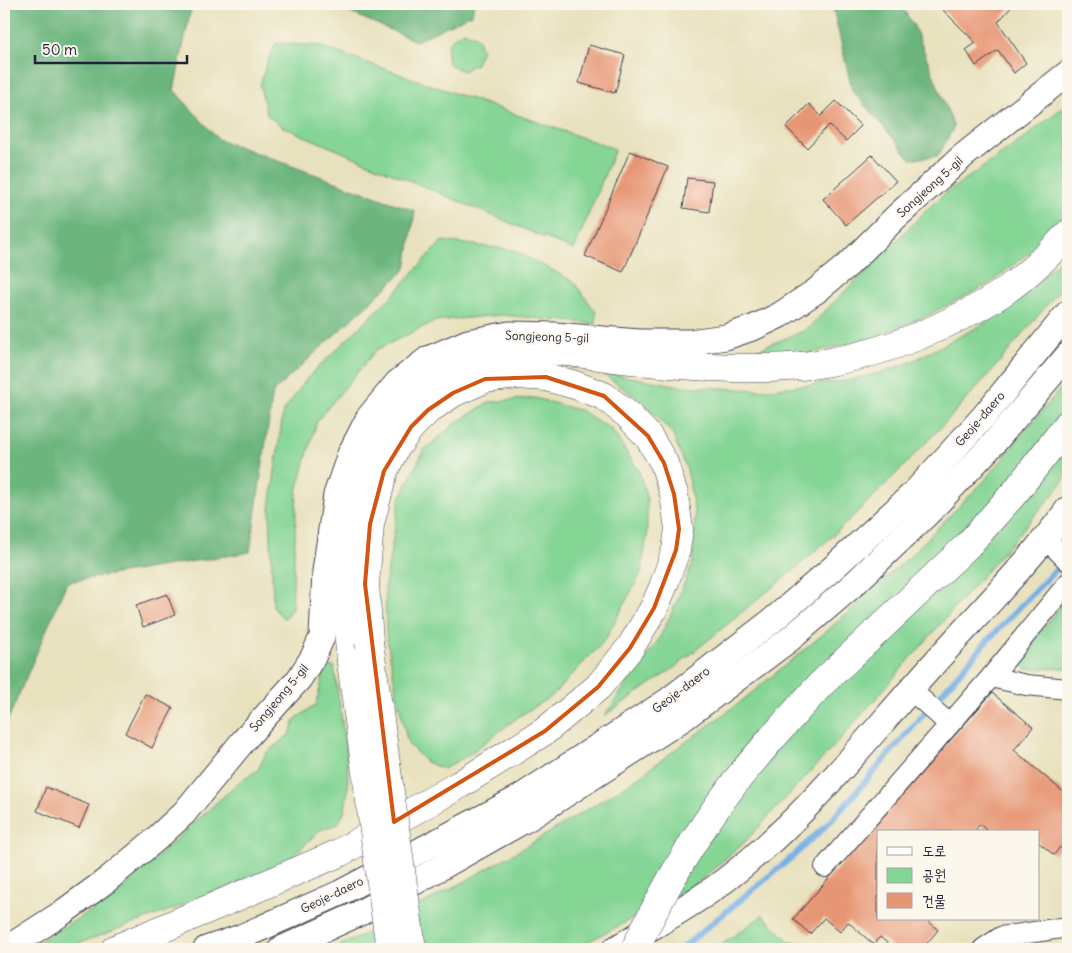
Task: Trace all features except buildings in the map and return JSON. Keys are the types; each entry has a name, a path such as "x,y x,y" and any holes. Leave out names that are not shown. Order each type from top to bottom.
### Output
{"highway":[{"path":"412,949 360,652 346,606 345,544 350,506 361,469 375,439 414,390 446,368 485,353 538,350 647,362 754,368 811,365 873,353 933,329 986,303 1025,275 1068,234"},
{"path":"115,949 339,853 459,785 545,731 598,687 630,648 654,608 676,550 679,529 674,494 664,463 648,436 628,415 604,396 575,385 546,377 517,375 485,378 453,393 428,410 410,427 396,447 384,471 370,524 360,652 390,949"},
{"path":"635,949 670,879 702,828 733,785 820,685 968,545 1016,491 1068,424"}],"street":[{"name":"Songjeong 5-gil","path":"6,949 70,908 155,840 184,813 244,740 299,679 313,657 322,637 325,571 336,495 350,454 369,417 397,383 428,360 468,342 509,334 555,335 639,342 690,342 726,337 780,315 816,291 848,264 963,156 1068,73"},
{"name":"Geoje-daero","path":"206,949 241,937 340,893 518,798 669,700 773,620 914,493 984,416 1068,313"},
{"name":"Geoje-daero","path":"281,949 360,913 532,816 684,718 790,639 854,584 929,512 993,444 1068,355"},
{"path":"614,949 681,910 724,881 767,845 805,809 1010,580 1068,509"},
{"path":"1045,538 1068,561"},
{"path":"825,867 991,676 1068,583"},
{"path":"991,676 1026,685 1068,688"},
{"path":"911,690 949,724"},
{"path":"982,949 1001,937 1068,928"}],"highlighted area":[{"path":"546,377 604,396 648,436 664,463 674,494 679,529 676,550 654,608 630,648 598,687 545,731 394,822 365,584 370,524 384,471 411,427 428,410 453,393 485,379"}],"green space":[{"path":"4,4 192,4 174,90 218,139 415,211 406,269 273,392 250,552 67,582 4,729"},
{"path":"330,4 474,4 472,14 416,41"},
{"path":"832,4 900,4 914,26 954,127 938,156 911,159 852,90"},
{"path":"464,31 477,37 482,50 476,64 463,71 448,64 447,48 454,37"},
{"path":"276,43 319,46 615,149 574,250 283,127 267,115 260,86 266,65"},
{"path":"1068,103 1068,215 1046,239 989,284 928,315 870,339 811,353 741,356 806,330 939,198 1023,139"},
{"path":"442,241 513,250 573,281 596,312 596,324 502,315 435,321 376,350 317,421 297,491 292,609 284,619 273,607 270,508 283,412 308,377 391,297"},
{"path":"1068,254 1068,280 996,366 892,478 839,530 796,568 674,668 604,716 658,641 674,608 693,562 695,515 687,470 672,433 644,403 600,372 681,386 758,390 846,381 880,373 913,361 987,322"},
{"path":"1068,379 1068,474 1057,490 837,743 743,844 691,888 574,949 331,949 355,939 462,883 532,843 627,785 738,704 827,631 910,556 985,480"},
{"path":"535,398 582,411 611,429 639,471 647,499 647,536 641,573 605,640 552,696 521,715 471,753 444,769 426,762 408,744 386,633 385,585 400,498 424,450 457,422 489,402"},
{"path":"1068,595 1068,668 1026,669 1019,661"},
{"path":"334,666 347,756 348,786 345,810 338,824 320,830 289,860 204,898 63,949 26,949 101,905 132,880 239,782 258,770 266,753 290,734 295,719 316,705 325,667"},
{"path":"763,915 790,942 849,949 716,949"}],"waterway":[{"path":"681,949 791,858 832,820 987,641 1064,561"}]}
